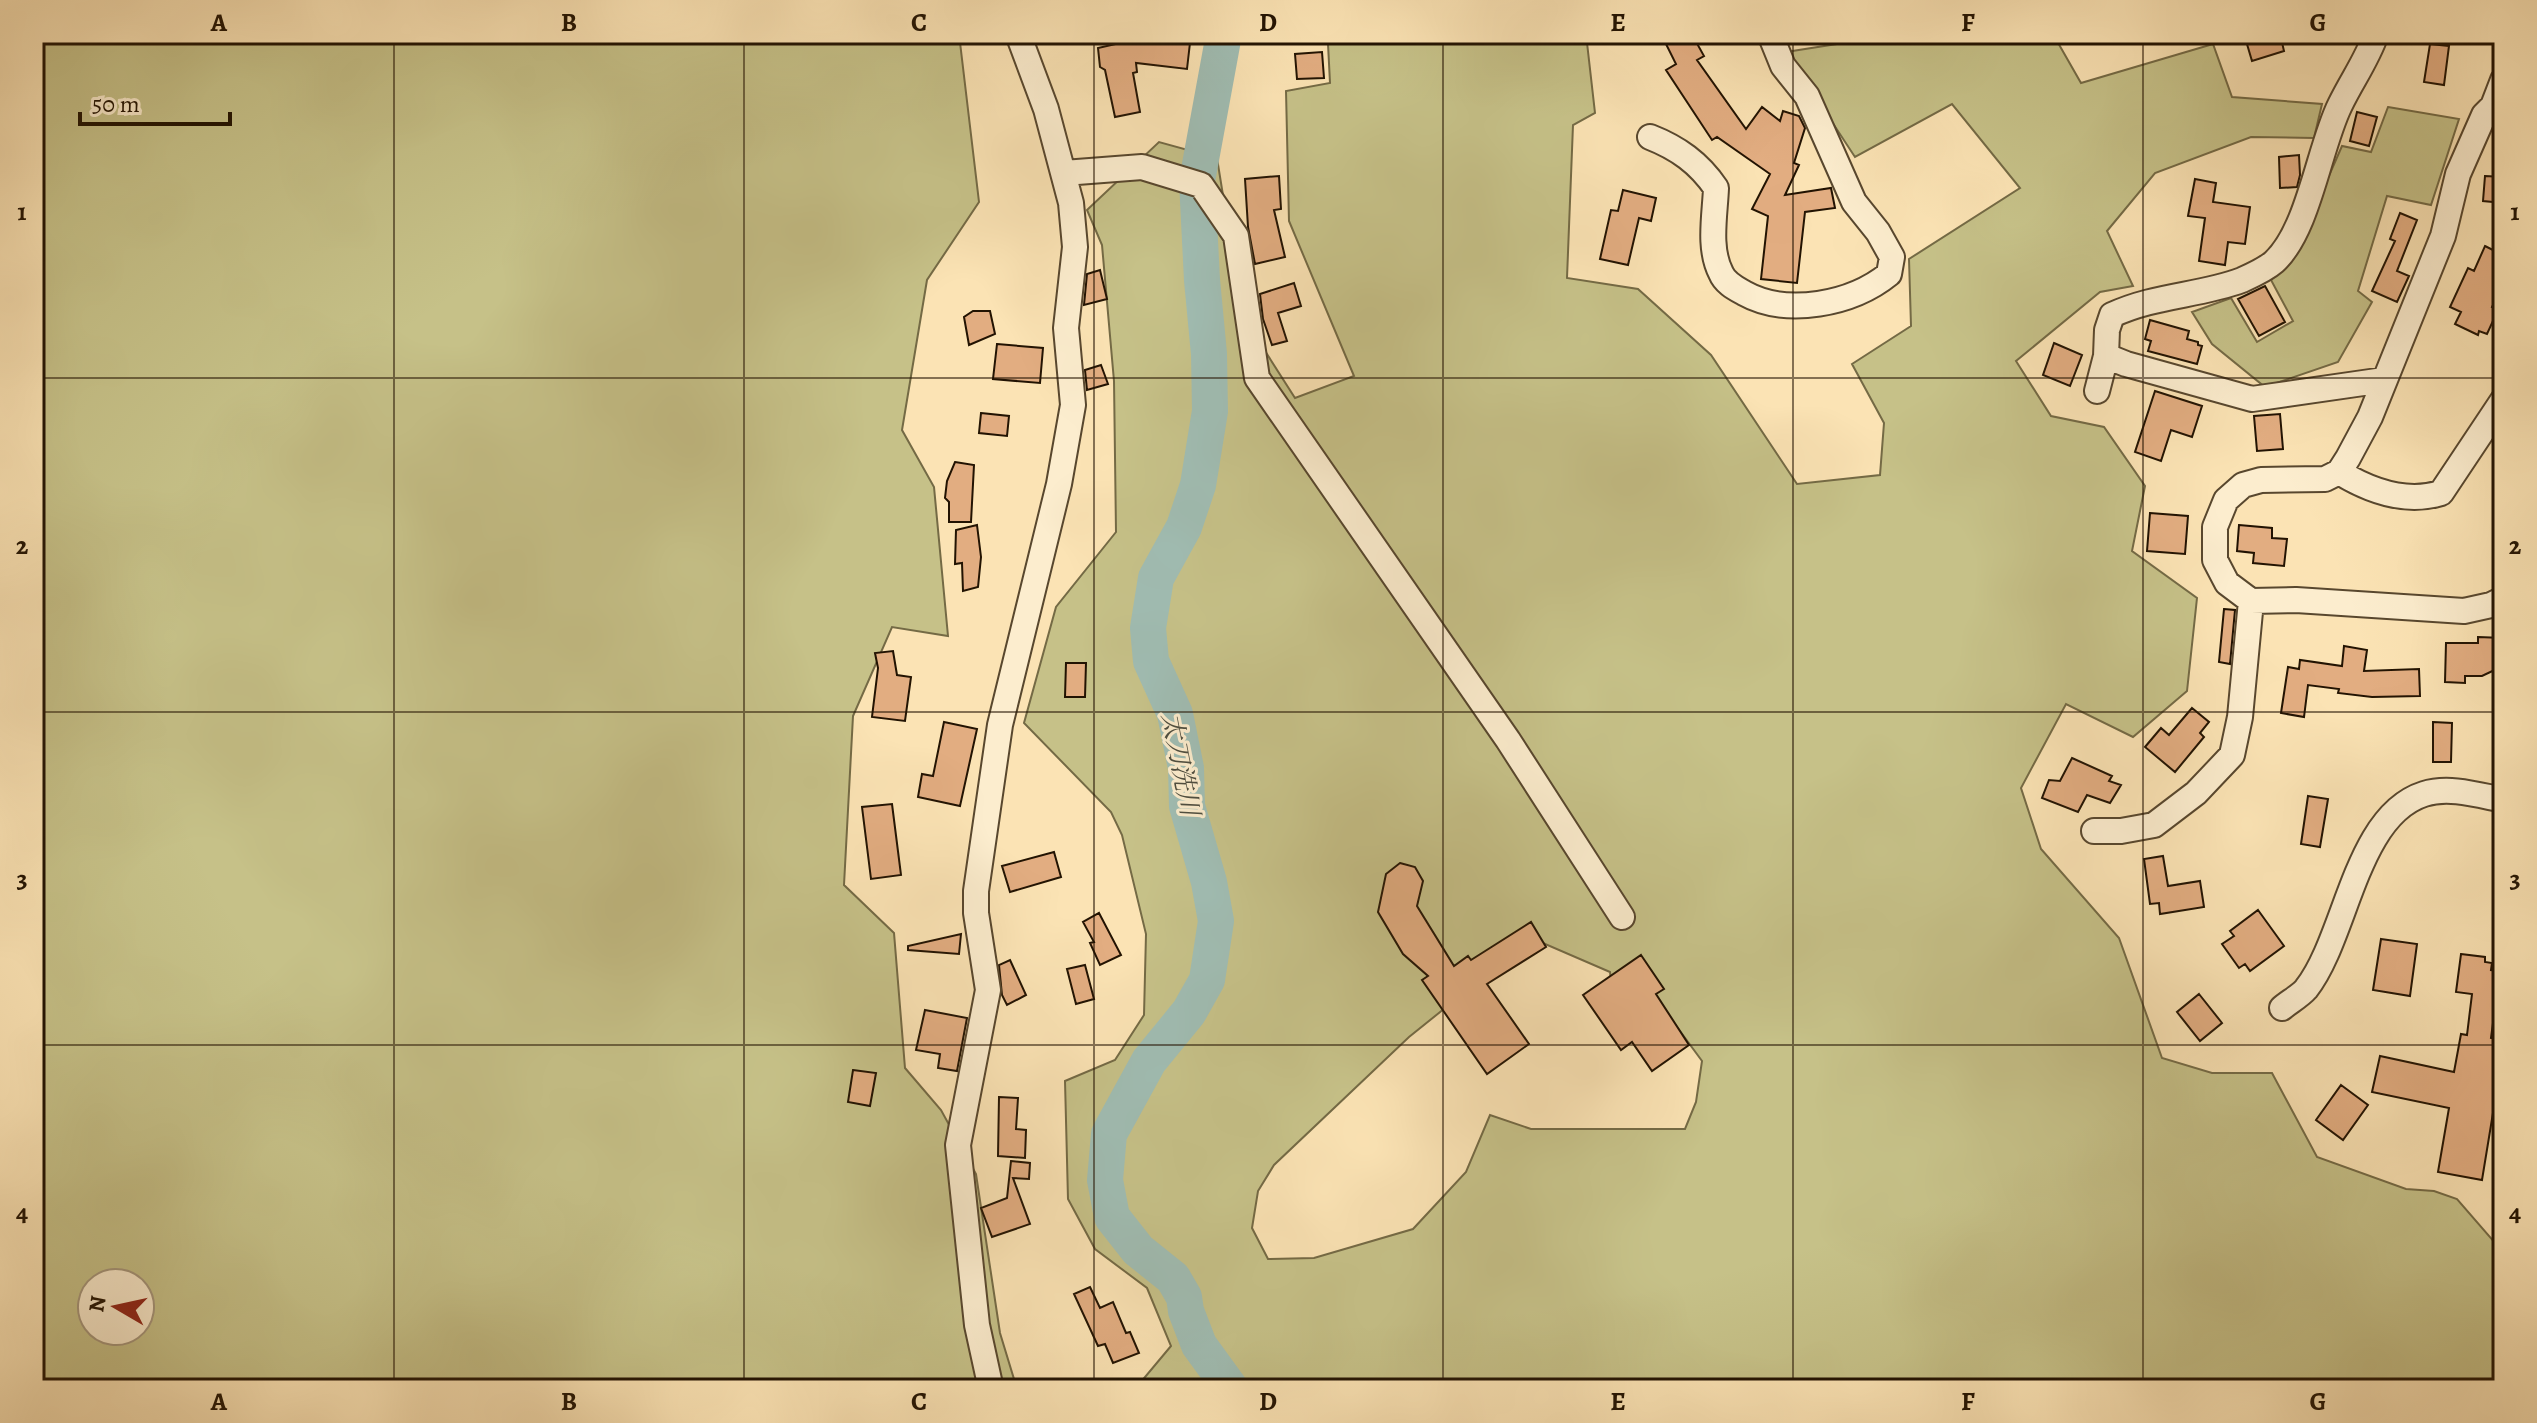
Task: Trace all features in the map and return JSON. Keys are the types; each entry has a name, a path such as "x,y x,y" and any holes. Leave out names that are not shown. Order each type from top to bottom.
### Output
{"street":[{"path":"991,1389 977,1325 958,1145 988,990 976,913 976,891 1000,725 1059,484 1073,405 1066,328 1075,247 1071,203 1046,109 1018,34"},
{"path":"1650,137 1691,158 1716,188 1715,249 1721,274 1731,285 1750,296 1775,303 1809,305 1873,287 1889,274 1892,257 1878,232 1854,202 1807,96 1783,66 1770,34"},
{"path":"2097,391 2112,315 2135,304 2241,280 2273,263 2290,241 2339,106 2368,57 2376,34"},
{"path":"2503,80 2498,107 2484,115 2458,174 2443,236 2361,438 2339,472 2325,479 2261,480 2243,485 2226,500 2215,527 2215,560 2227,583 2251,601 2296,600 2464,611 2503,599"},
{"path":"1064,173 1142,167 1201,185 1236,236 1257,378 1508,740 1622,917"},
{"path":"2106,356 2252,399 2384,380"},
{"path":"2339,472 2374,491 2403,496 2441,493 2503,400"},
{"path":"2094,831 2121,831 2154,825 2196,793 2232,755 2240,717 2251,601"},
{"path":"2282,1008 2305,989 2326,950 2373,839 2396,811 2423,794 2448,790 2503,800"}],"shaded area":[{"path":"34,34 959,34 979,202 927,280 902,430 934,487 948,636 892,627 853,716 844,885 894,933 905,1068 941,1110 976,1174 1000,1333 1017,1389 34,1389"},
{"path":"1305,34 1586,34 1595,113 1573,125 1567,278 1638,289 1711,355 1797,484 1880,475 1884,423 1852,364 1911,326 1909,259 2020,188 1952,104 1855,157 1786,52 1843,43 1852,34 2053,34 2081,83 2213,44 2232,97 2322,104 2314,138 2251,137 2155,173 2107,231 2133,286 2100,292 2016,361 2051,416 2104,427 2145,486 2132,551 2197,598 2187,691 2133,737 2066,704 2021,788 2041,849 2119,938 2162,1058 2212,1073 2272,1073 2317,1157 2406,1189 2434,1191 2457,1199 2503,1252 2503,1389 1135,1389 1171,1346 1147,1288 1095,1249 1068,1199 1065,1081 1115,1060 1144,1015 1146,934 1122,835 1111,812 1024,723 1056,607 1116,532 1114,381 1102,245 1087,210 1159,142 1217,158 1236,276 1258,340 1295,398 1354,376 1289,221 1286,91 1330,83 1328,44","holes":["1522,934 1610,972 1614,1009 1671,1019 1702,1061 1696,1102 1685,1129 1531,1129 1490,1115 1466,1172 1413,1229 1314,1258 1268,1259 1252,1228 1258,1191 1274,1165 1409,1037 1460,996"]},
{"path":"2388,107 2459,119 2431,205 2387,196 2358,291 2372,302 2338,362 2265,387 2212,344 2192,312 2231,298 2257,342 2293,321 2271,280 2293,258 2342,146 2371,152"}],"building":[{"path":"1151,34 1191,34 1187,69 1136,63 1137,72 1133,73 1140,112 1115,117 1105,70 1100,67 1098,48"},
{"path":"1661,34 1684,34 1688,41 1694,38 1704,56 1697,60 1746,129 1762,107 1780,121 1783,111 1799,116 1805,128 1794,163 1799,165 1785,195 1831,188 1835,208 1805,212 1797,283 1761,279 1768,216 1752,209 1770,174 1717,137 1712,140 1666,70 1676,64"},
{"path":"2244,34 2280,34 2284,51 2252,61"},
{"path":"2430,44 2449,46 2444,85 2424,82"},
{"path":"1322,52 1324,78 1297,79 1295,54"},
{"path":"2357,112 2377,117 2369,146 2350,141"},
{"path":"2299,155 2297,187 2280,188 2279,157"},
{"path":"1279,176 1281,209 1274,210 1285,257 1255,264 1248,227 1245,179"},
{"path":"2485,176 2503,177 2503,203 2483,201"},
{"path":"2195,179 2216,183 2213,202 2250,207 2245,244 2228,242 2225,265 2199,261 2205,218 2188,216"},
{"path":"1623,190 1656,198 1651,221 1639,218 1628,265 1600,259 1611,210 1618,211"},
{"path":"2400,213 2417,220 2397,271 2409,276 2397,302 2372,291 2395,241 2390,239"},
{"path":"2485,246 2503,255 2503,284 2492,307 2498,310 2487,334 2479,331 2478,335 2455,324 2461,312 2450,307 2468,268 2474,271"},
{"path":"1100,270 1107,299 1084,305 1087,274"},
{"path":"1294,283 1301,306 1278,313 1287,341 1272,345 1263,319 1260,294"},
{"path":"2265,286 2285,322 2259,336 2238,299"},
{"path":"973,311 990,311 995,334 969,345 964,317"},
{"path":"2150,320 2189,331 2187,339 2202,346 2197,364 2148,351 2151,341 2145,339"},
{"path":"2054,343 2082,355 2070,386 2043,375"},
{"path":"997,344 1043,348 1040,383 993,379"},
{"path":"1101,365 1108,384 1087,390 1085,370"},
{"path":"2155,391 2202,406 2192,437 2171,430 2161,461 2135,452"},
{"path":"981,413 1009,416 1007,436 979,433"},
{"path":"2280,414 2283,449 2257,451 2254,416"},
{"path":"955,462 974,465 971,522 949,522 949,502 945,498 947,481"},
{"path":"2150,513 2188,516 2185,554 2147,551"},
{"path":"977,525 981,557 978,587 963,591 962,563 955,564 956,530"},
{"path":"2239,525 2272,528 2272,538 2287,539 2284,566 2253,563 2254,553 2237,551"},
{"path":"2224,609 2235,610 2230,664 2219,662"},
{"path":"2478,637 2503,638 2503,666 2482,676 2465,676 2465,683 2445,682 2446,643 2478,643"},
{"path":"2344,646 2367,650 2364,671 2419,669 2420,696 2372,697 2308,685 2304,717 2281,713 2288,667 2299,669 2300,660 2342,666"},
{"path":"893,651 897,675 911,677 905,721 872,717 878,668 875,653"},
{"path":"1066,663 1086,663 1085,697 1065,697"},
{"path":"2192,708 2209,722 2200,733 2204,737 2175,772 2145,747 2161,728 2169,735"},
{"path":"944,722 977,729 960,806 918,797 922,774 933,776"},
{"path":"2433,722 2452,723 2451,762 2433,762"},
{"path":"2072,758 2112,776 2109,781 2121,785 2110,803 2087,795 2078,812 2042,798 2049,780 2060,781"},
{"path":"2308,796 2328,799 2320,847 2301,844"},
{"path":"892,804 901,875 871,879 862,807"},
{"path":"1054,852 1061,877 1010,892 1002,866"},
{"path":"2163,856 2168,886 2200,881 2204,907 2160,914 2159,903 2150,904 2144,859"},
{"path":"1400,863 1415,867 1423,881 1417,906 1454,966 1468,956 1471,960 1531,922 1546,947 1487,984 1529,1044 1487,1074 1422,980 1428,976 1403,954 1378,912 1386,874"},
{"path":"2258,910 2284,946 2250,971 2245,964 2239,968 2222,944 2234,936 2230,931"},
{"path":"1099,913 1121,955 1100,965 1090,943 1094,942 1083,922"},
{"path":"961,934 959,954 908,950 908,946"},
{"path":"2381,939 2417,944 2410,996 2373,990"},
{"path":"2461,954 2485,957 2485,962 2492,963 2491,970 2500,971 2491,1038 2503,1040 2503,1052 2482,1180 2438,1172 2449,1108 2372,1092 2380,1056 2454,1072 2461,1034 2467,1035 2472,994 2456,992"},
{"path":"1641,955 1664,989 1656,994 1689,1045 1652,1071 1632,1042 1621,1050 1583,995"},
{"path":"1010,960 1026,995 1007,1005 1002,995 999,965"},
{"path":"1085,965 1094,999 1076,1004 1067,969"},
{"path":"2199,994 2222,1023 2200,1041 2177,1012"},
{"path":"925,1010 967,1018 957,1071 938,1068 940,1054 916,1050"},
{"path":"853,1070 876,1073 870,1106 848,1102"},
{"path":"2341,1085 2368,1105 2343,1140 2316,1120"},
{"path":"999,1097 1018,1098 1016,1129 1026,1130 1025,1158 998,1156"},
{"path":"1011,1161 1030,1163 1029,1179 1013,1178 1030,1224 992,1237 981,1208 1007,1198"},
{"path":"1090,1287 1100,1308 1113,1302 1126,1333 1130,1332 1139,1353 1113,1363 1105,1344 1098,1346 1074,1294"}],"waterway":[{"name":"太刀洗川","path":"1224,34 1197,181 1210,411 1198,485 1184,527 1156,578 1148,628 1151,661 1175,714 1186,768 1187,806 1209,882 1216,921 1207,980 1189,1012 1149,1061 1109,1134 1105,1180 1112,1217 1138,1250 1173,1278 1184,1297 1199,1345 1231,1389"}]}
